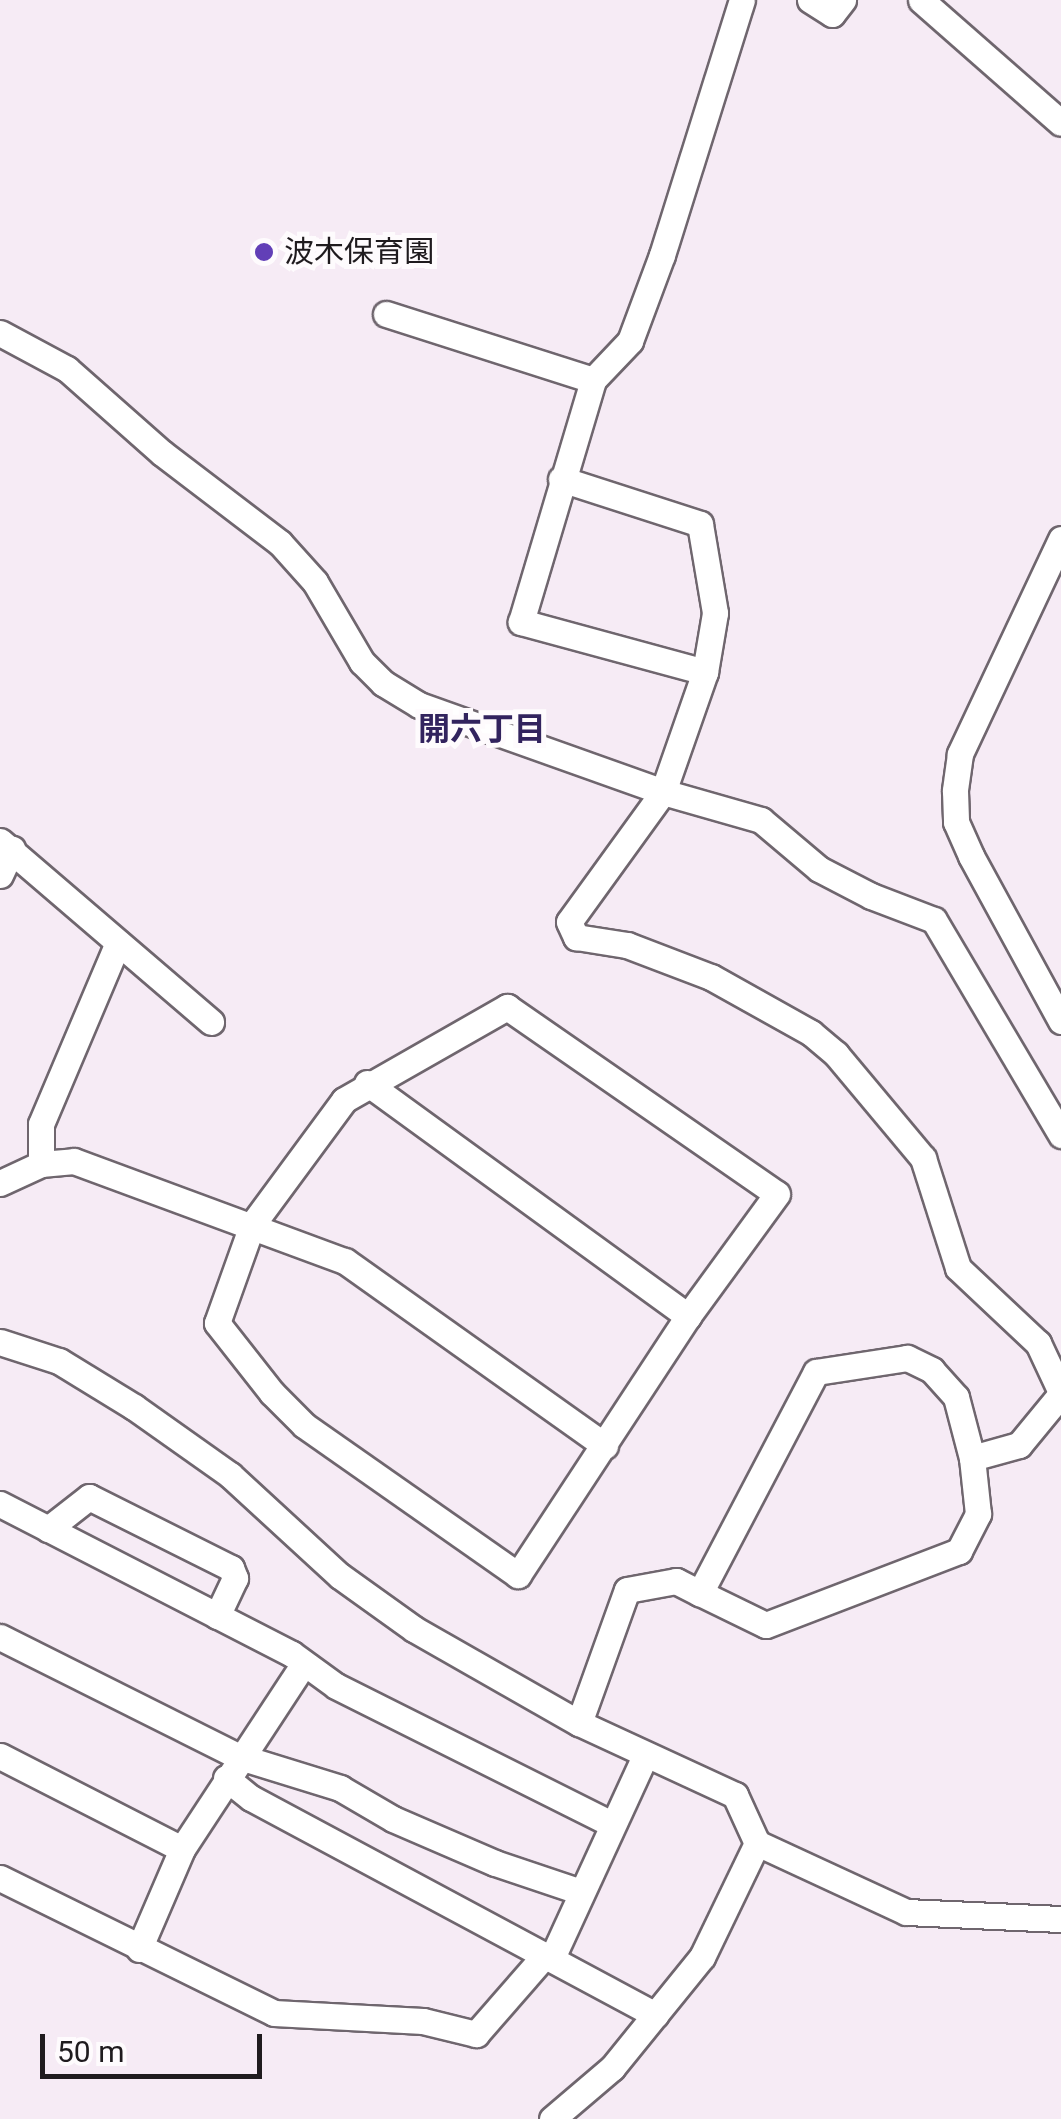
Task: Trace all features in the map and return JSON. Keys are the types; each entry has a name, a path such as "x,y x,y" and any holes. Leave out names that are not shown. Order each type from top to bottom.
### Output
{"street":[{"path":"705,672 521,622 561,479 594,380 630,341 662,254 742,0"},
{"path":"810,0 832,14 842,0"},
{"path":"921,0 1061,122"},
{"path":"386,314 594,380"},
{"path":"0,333 67,369 162,453 280,543 315,582 362,662 383,683 419,705 663,792 761,820 820,868 871,896 934,920 1061,1135"},
{"path":"561,479 700,524 715,613 705,672 663,792 568,922 576,937 628,944 711,977 811,1033 836,1054 923,1158 958,1268 1038,1343 1061,1393 1020,1445 972,1458"},
{"path":"1061,539 960,754 955,791 956,822 971,856 1061,1021"},
{"path":"0,875 6,845 211,1022"},
{"path":"41,1164 41,1124 118,942"},
{"path":"507,1007 777,1194 688,1316 518,1575 304,1425 272,1393 217,1323 252,1225 344,1100 368,1082 507,1007"},
{"path":"368,1082 688,1316"},
{"path":"0,1183 41,1164 74,1161 345,1261 605,1446"},
{"path":"0,1342 58,1362 134,1407 230,1475 340,1576 414,1629 579,1723 735,1795 757,1843 906,1912 1061,1918"},
{"path":"579,1723 627,1590 676,1580 700,1593 766,1625 959,1551 978,1514 972,1458 956,1397 932,1370 907,1358 816,1372 700,1593"},
{"path":"48,1529 89,1497 231,1568 235,1578 217,1616"},
{"path":"0,1504 292,1654 302,1666 611,1824"},
{"path":"0,1636 233,1767 340,1788 394,1819 494,1863 581,1892"},
{"path":"139,1949 182,1849 302,1666"},
{"path":"0,1756 182,1849"},
{"path":"0,1878 274,2013 423,2021 476,2034 548,1957 645,1756"},
{"path":"233,1767 251,1798 655,2015"},
{"path":"552,2119 612,2068 702,1958 757,1843"}],"place":[{"name":"波木保育園","path":"264,252"}],"district":[{"name":"開六丁目","path":"482,729"}]}
